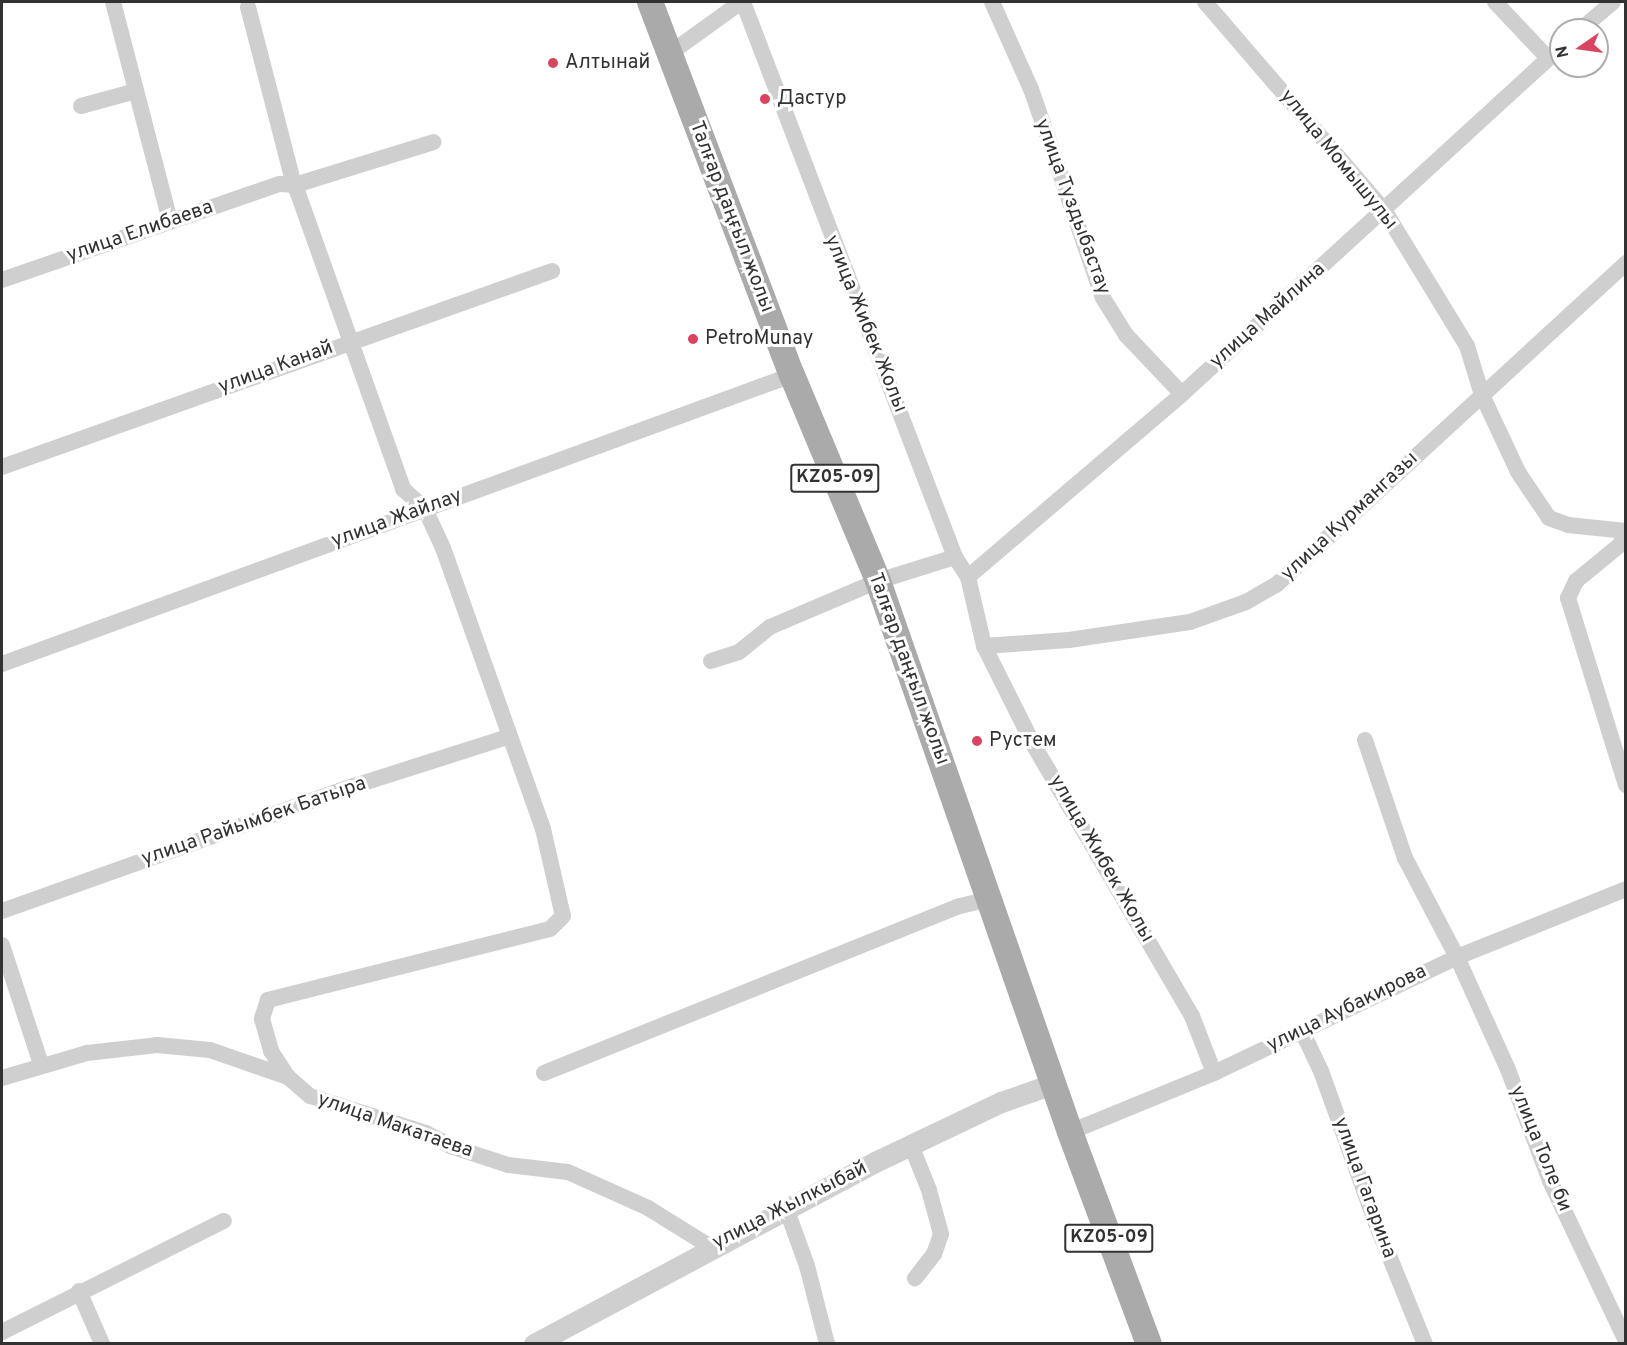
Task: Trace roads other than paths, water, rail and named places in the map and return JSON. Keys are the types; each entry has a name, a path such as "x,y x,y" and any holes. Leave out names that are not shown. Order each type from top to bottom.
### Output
{"main road":[{"name":"Талғар даңғыл жолы","path":"650,2 792,375 878,581 1070,1132 1149,1344"}],"street":[{"path":"113,2 170,221"},
{"path":"669,54 742,2"},
{"name":"улица Жибек Жолы","path":"742,2 955,557 968,577 984,646 1033,744 1192,1016 1214,1073"},
{"name":"улица Туздыбастау","path":"992,2 1031,89 1103,298 1126,335 1182,394"},
{"name":"улица Момышулы","path":"1205,2 1384,210 1467,346 1482,395 1518,472 1549,518 1568,525 1625,530"},
{"path":"1496,2 1549,48"},
{"path":"1594,18 1613,2"},
{"path":"248,7 290,184 403,489 425,509 443,548 508,737 543,829 563,916 550,929 268,1000 262,1019 271,1051 288,1077"},
{"name":"улица Майлина","path":"968,577 1182,394 1549,59"},
{"path":"81,106 136,91"},
{"name":"улица Елибаева","path":"2,280 170,221 434,142"},
{"name":"улица Курмангазы","path":"984,646 1011,647 1190,622 1246,602 1301,566 1626,263"},
{"name":"улица Канай","path":"2,467 350,341 552,271"},
{"name":"улица Жайлау","path":"2,664 792,375"},
{"path":"1625,530 1621,544 1576,581 1568,598 1626,785"},
{"path":"711,661 739,652 770,627 878,581 955,557"},
{"name":"улица Райымбек Батыра","path":"2,911 354,786 508,737"},
{"name":"улица Толе би","path":"1365,740 1405,858 1457,957 1508,1067 1550,1181 1626,1341"},
{"name":"улица Аубакирова","path":"1070,1132 1214,1073 1303,1032 1366,997 1457,957 1626,889"},
{"path":"544,1073 960,906 990,899"},
{"path":"2,945 41,1064"},
{"name":"улица Гагарина","path":"1303,1032 1321,1071 1375,1221 1425,1344"},
{"name":"улица Макатаева","path":"2,1078 41,1064 87,1053 157,1045 210,1050 288,1077 310,1096 426,1133 450,1146 508,1165 568,1172 648,1208 711,1247"},
{"name":"улица Жылкыбай","path":"534,1344 711,1247 911,1145 1001,1102 1053,1084"},
{"path":"911,1145 929,1190 941,1234 934,1254 915,1278"},
{"path":"786,1208 807,1266 827,1344"},
{"path":"2,1332 79,1291 224,1221"},
{"path":"79,1291 102,1344"}],"place":[{"name":"Алтынай","path":"553,63"},
{"name":"Дастур","path":"765,99"},
{"name":"PetroMunay","path":"693,339"},
{"name":"Рустем","path":"977,741"}]}
